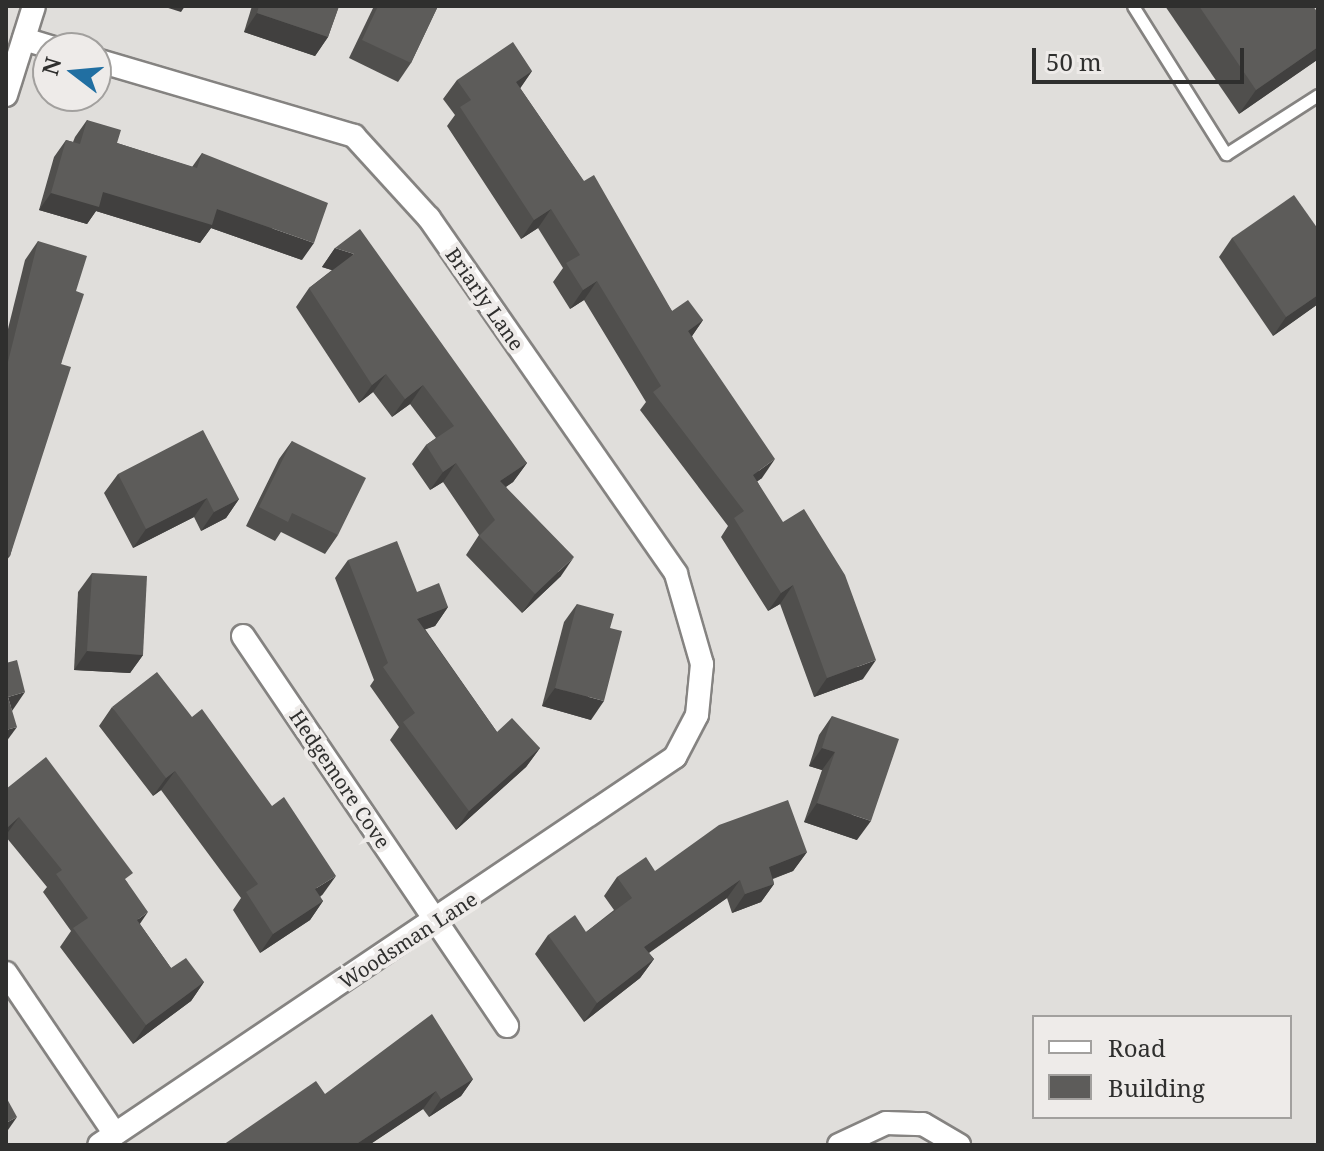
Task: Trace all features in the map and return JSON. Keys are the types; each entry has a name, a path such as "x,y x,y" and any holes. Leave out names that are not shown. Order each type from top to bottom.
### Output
{"street":[{"path":"6,95 34,6"},
{"path":"24,39 32,41"},
{"name":"Briarly Lane","path":"112,65 354,136 429,218 676,574 702,664 697,715"},
{"name":"Hedgemore Cove","path":"243,636 507,1026"},
{"name":"Woodsman Lane","path":"107,1140 437,921 675,757 697,715"},
{"path":"6,973 107,1140"},
{"path":"839,1145 886,1123 923,1124 959,1145"}],"lane":[{"path":"1133,6 1226,154 1318,95"}],"building":[{"path":"259,6 339,6 328,37 257,13"},
{"path":"378,6 438,6 411,63 362,40"},
{"path":"1199,6 1313,6 1318,13 1318,47 1256,90"},
{"path":"513,42 532,71 516,82 584,181 594,175 672,311 688,300 703,320 688,331 775,459 753,475 783,522 804,509 845,575 876,660 827,678 793,585 781,593 734,518 744,511 653,392 661,386 597,281 583,290 566,263 580,255 551,209 534,220 460,107 471,100 457,80"},
{"path":"87,120 121,130 117,143 197,168 202,153 328,203 314,243 217,209 212,225 103,192 99,207 51,193 66,140 80,144"},
{"path":"1294,195 1318,229 1318,295 1286,317 1232,238"},
{"path":"360,229 527,463 500,481 574,557 535,594 479,536 495,520 456,463 443,472 426,445 454,426 423,385 405,399 386,374 372,385 309,288 354,254 335,248"},
{"path":"38,241 87,256 76,291 84,294 61,364 71,367 10,556 6,555 6,370"},
{"path":"203,430 239,499 214,512 207,498 146,529 118,474"},
{"path":"292,441 366,478 338,535 292,513 288,522 259,507"},
{"path":"397,541 417,592 439,583 448,607 417,619 497,732 512,718 540,748 469,811 403,722 415,713 383,667 388,663 348,560"},
{"path":"92,573 147,576 143,655 87,651"},
{"path":"577,604 614,614 610,628 622,631 604,701 555,688"},
{"path":"17,660 25,692 8,697 17,727 6,730 6,663"},
{"path":"157,672 192,717 202,709 272,806 284,797 336,876 315,889 323,901 273,934 246,892 258,884 175,771 166,778 112,707"},
{"path":"832,716 899,739 871,821 817,803 835,752 822,748"},
{"path":"46,757 133,873 125,879 148,912 137,920 171,968 186,958 204,982 146,1025 73,928 88,918 56,874 62,870 19,817 8,827 6,825 6,789"},
{"path":"788,800 807,852 769,867 774,884 745,894 740,880 644,947 654,959 597,1003 548,935 575,915 586,932 632,898 617,877 646,857 655,871 719,825"},
{"path":"432,1014 473,1079 441,1099 436,1091 355,1145 223,1145 316,1081 325,1094"},
{"path":"6,1097 17,1117 6,1123"}]}
